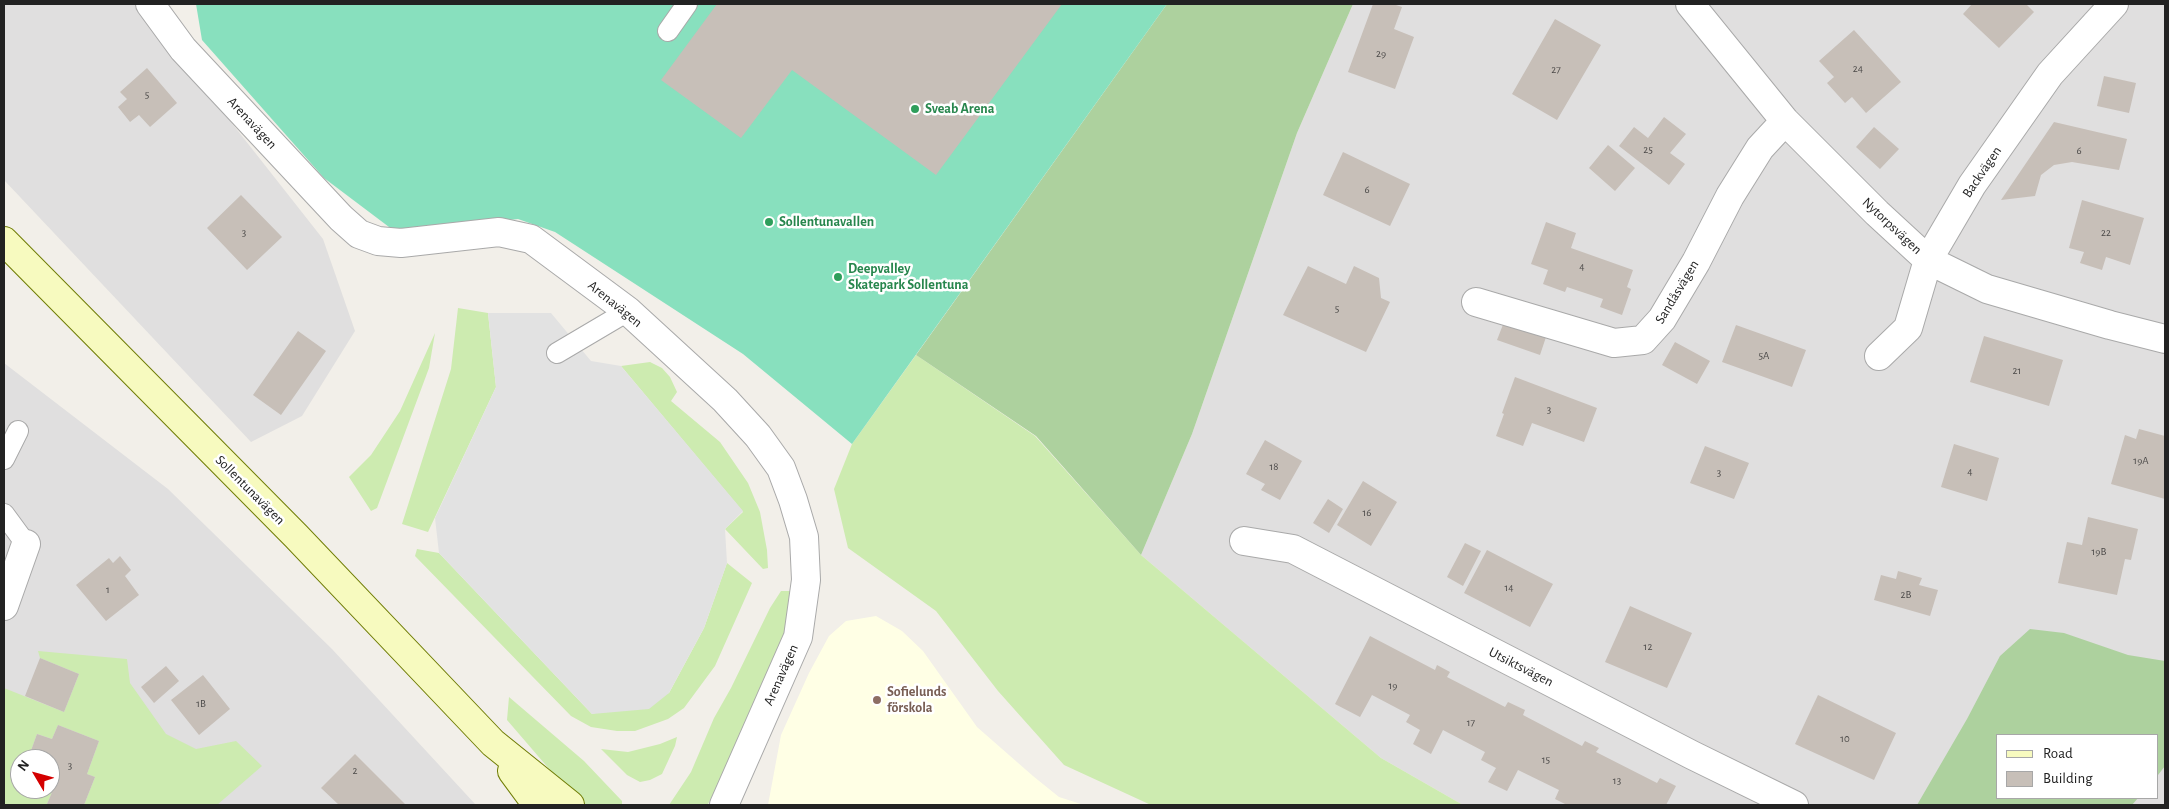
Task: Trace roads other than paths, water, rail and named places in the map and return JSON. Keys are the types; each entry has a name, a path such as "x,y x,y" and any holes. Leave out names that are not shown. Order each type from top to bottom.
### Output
{"street":[{"name":"Arenavägen","path":"150,4 183,49 341,218 359,234 378,241 401,243 499,232 531,239 628,312 725,400 758,436 781,468 804,537 806,580 798,637 724,805"},
{"name":"Nytorpsvägen","path":"1690,4 1785,121 1877,213 1928,260 1987,289 2165,339"},
{"name":"Backvägen","path":"1879,356 1908,328 1928,260 1972,185 2050,74 2114,4"},
{"name":"Sandåsvägen","path":"1476,302 1614,343 1643,340 1662,319 1696,262 1730,196 1760,148 1785,121"},
{"name":"Sollentunavägen","path":"4,241 296,536 493,743 570,805"},
{"name":"Utsiktsvägen","path":"1244,541 1293,549 1692,755 1794,805"},
{"path":"4,606 26,544"},
{"name":"Sollentunavägen","path":"493,743 537,805"}],"lane":[{"path":"668,31 687,4"},
{"path":"557,353 628,312"},
{"path":"4,459 18,431"},
{"path":"4,514 26,544"}],"place":[{"name":"Sveab Arena","path":"915,109"},
{"name":"Sollentunavallen","path":"769,222"},
{"name":"Deepvalley Skatepark Sollentuna","path":"838,277"},
{"name":"Sofielunds förskola","path":"877,700"}]}
